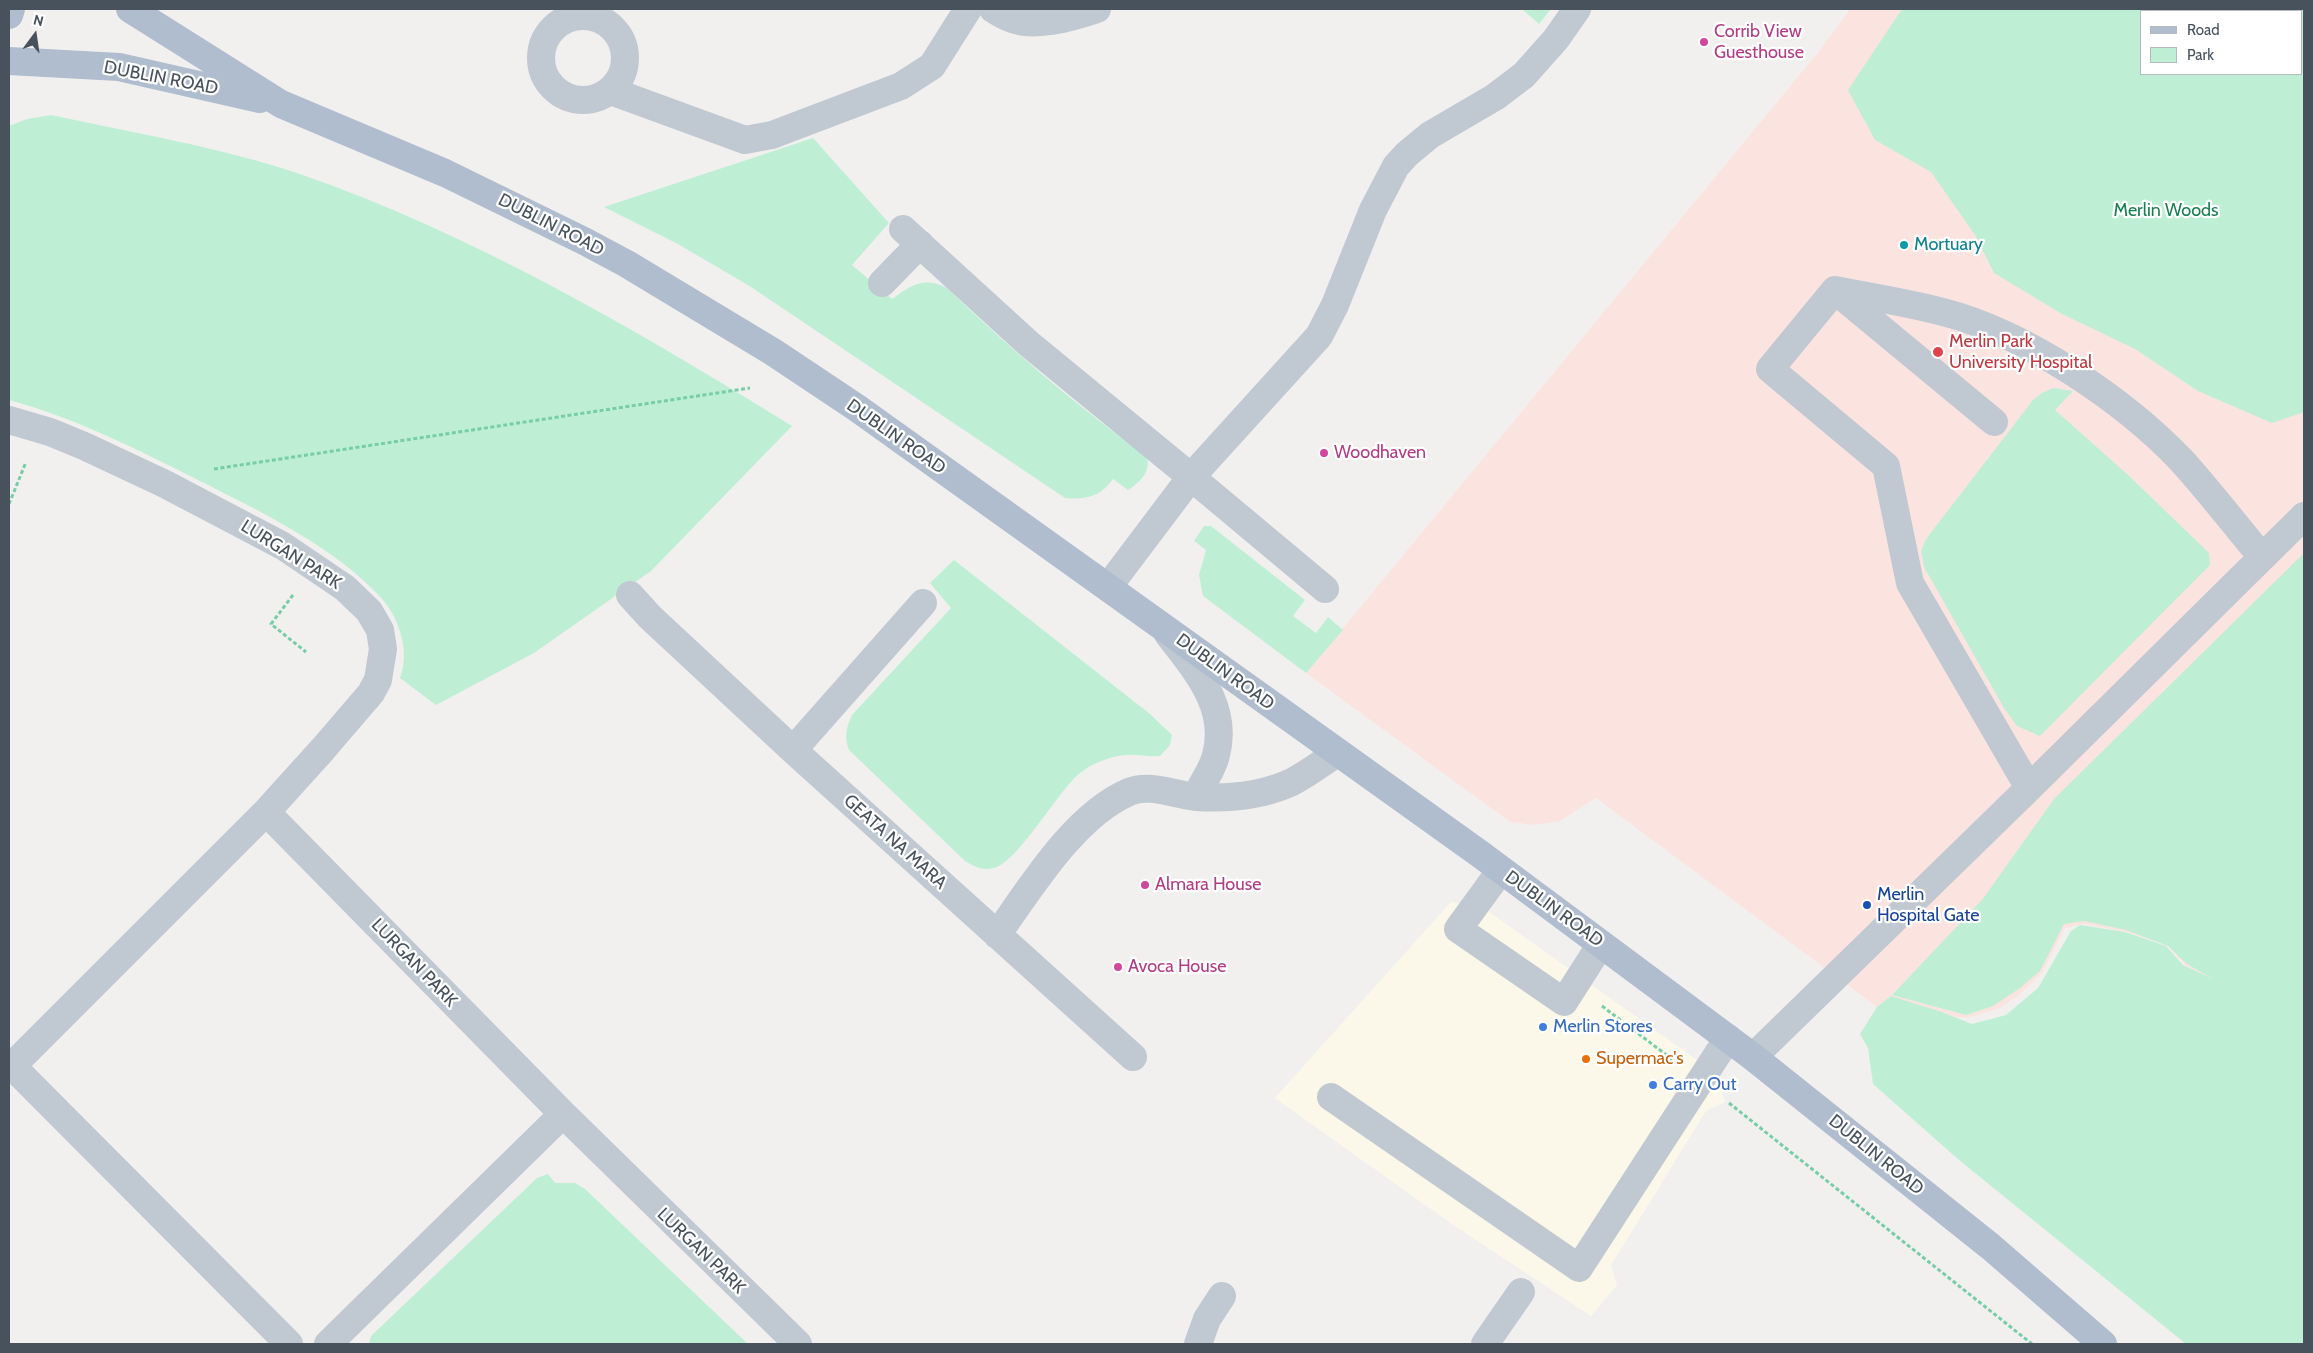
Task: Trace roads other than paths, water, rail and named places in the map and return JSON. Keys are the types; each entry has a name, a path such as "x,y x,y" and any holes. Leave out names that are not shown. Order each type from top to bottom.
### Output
{"main road":[{"path":"9,15 11,9"},
{"name":"DUBLIN ROAD","path":"130,9 281,104 498,198 584,241 666,287 773,352 857,408 1501,870 1728,1038 1991,1247 2102,1344"},
{"name":"DUBLIN ROAD","path":"9,61 119,67 281,104"}],"street":[{"path":"611,91 745,140 772,135 901,86 932,66 968,9"},
{"path":"993,9 1011,19 1038,22 1076,16 1097,9"},
{"path":"1108,588 1192,477 1319,336 1335,305 1373,210 1396,166 1430,135 1495,96 1524,75 1556,39 1577,9"},
{"path":"569,13 600,20 612,27 620,39 625,52 625,66 620,80 611,91 598,98 585,100 566,96 550,84 544,72 541,59 544,45 550,33 569,13"},
{"path":"882,283 911,236 1029,344 1325,589"},
{"path":"1835,290 1994,422"},
{"path":"1835,290 1944,312 2007,336 2084,379 2137,418 2182,461 2262,558"},
{"path":"1835,290 1770,369 1886,466 1910,583 2029,788"},
{"name":"LURGAN PARK","path":"9,420 66,438 194,499 283,546 345,588 376,622 382,640 383,649 378,680 371,693 266,812 10,1064 290,1344"},
{"path":"1753,1057 2304,516"},
{"name":"GEATA NA MARA","path":"630,595 650,617 793,750 1133,1057"},
{"path":"793,750 923,603"},
{"path":"1162,626 1205,683 1213,700 1218,720 1216,756 1195,797"},
{"path":"997,934 1074,832 1104,806 1131,791 1155,789 1195,797 1246,797 1292,782 1337,753"},
{"name":"LURGAN PARK","path":"266,812 562,1114 798,1344"},
{"path":"1501,870 1458,929 1564,1002 1601,944"},
{"path":"1331,1097 1579,1268 1728,1038"},
{"path":"328,1344 562,1114"},
{"path":"1485,1344 1521,1292"},
{"path":"1198,1344 1207,1319 1222,1296"}],"place":[{"name":"Corrib View Guesthouse","path":"1704,42"},
{"name":"Mortuary","path":"1904,245"},
{"name":"Merlin Park University Hospital","path":"1938,352"},
{"name":"Woodhaven","path":"1324,453"},
{"name":"Almara House","path":"1145,885"},
{"name":"Merlin Hospital Gate","path":"1867,905"},
{"name":"Avoca House","path":"1118,967"},
{"name":"Merlin Stores","path":"1543,1027"},
{"name":"Supermac's","path":"1586,1059"},
{"name":"Carry Out","path":"1653,1085"}],"park label":[{"name":"Merlin Woods","path":"2166,211"}]}
